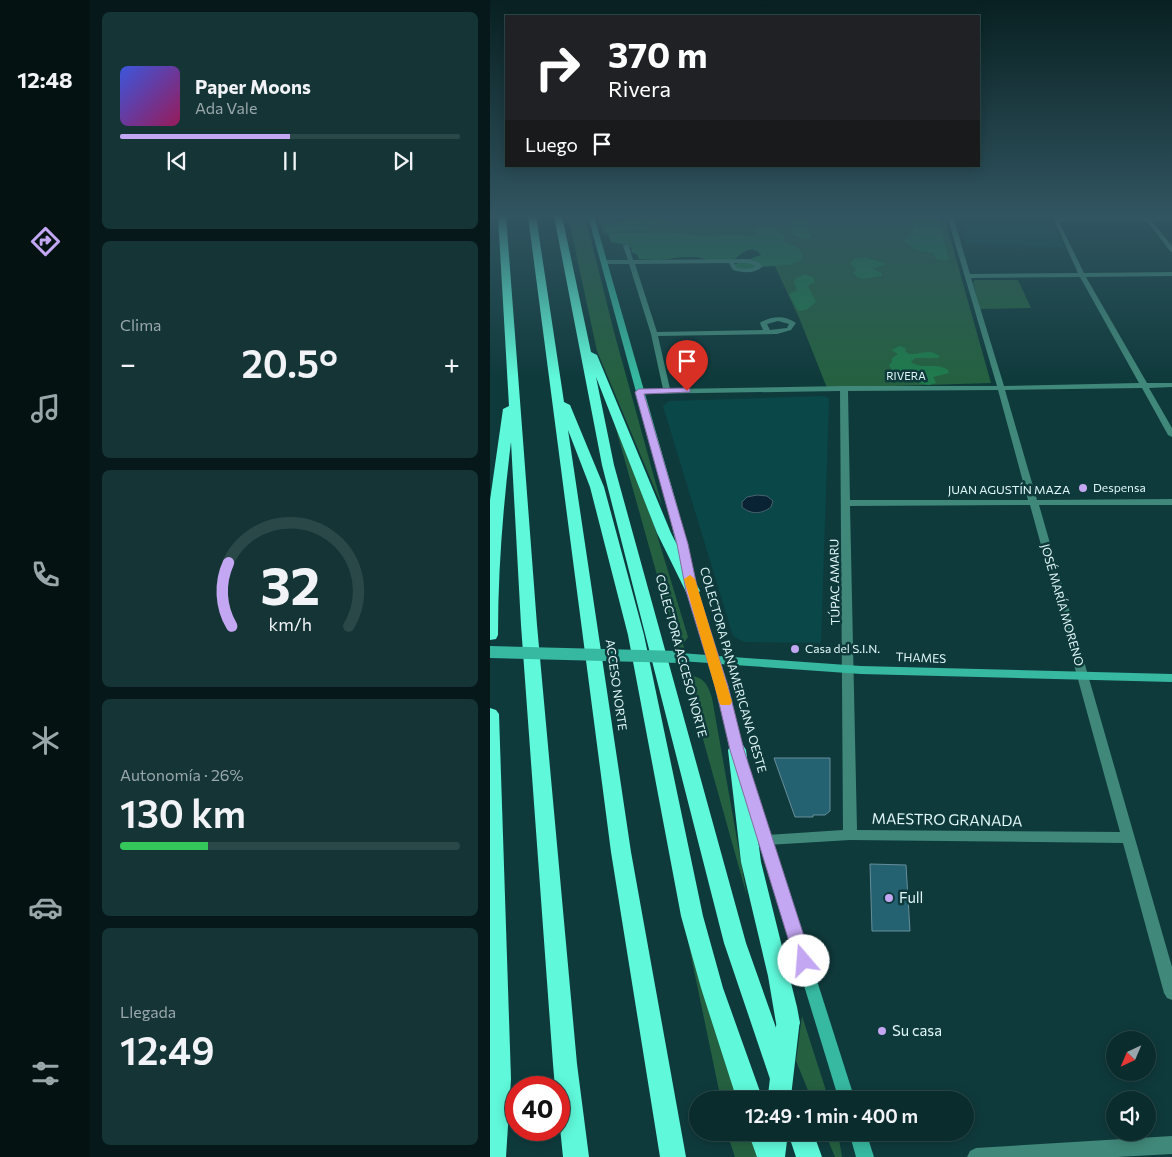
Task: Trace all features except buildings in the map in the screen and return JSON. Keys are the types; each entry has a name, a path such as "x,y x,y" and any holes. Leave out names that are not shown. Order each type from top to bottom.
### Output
{"highway":[{"path":"506,270 530,635 564,1054 576,1157"},
{"name":"ACCESO NORTE","path":"540,270 621,852 673,1157"},
{"name":"COLECTORA ACCESO NORTE","path":"569,270 608,465 732,934 786,1091"},
{"path":"580,328 610,394 670,550 692,591"},
{"path":"490,635 491,572 496,506 514,378"},
{"path":"555,380 597,487 636,635 692,916 712,988 747,1091"},
{"path":"490,714 499,1079 493,1157"},
{"path":"737,750 744,823 759,898 785,998 788,1023 780,1091"},
{"path":"765,1141 771,1157"},
{"path":"771,1157 774,1141"},
{"path":"803,1141 809,1157"}],"street":[{"name":"COLECTORA PANAMERICANA OESTE","path":"606,270 683,544 692,591 737,750 767,840 844,1091"},
{"path":"634,270 654,334 668,391"},
{"name":"JOSÉ MARÍA MORENO","path":"965,270 1034,503 1172,993"},
{"path":"1080,270 1172,435"},
{"path":"967,276 1172,274"},
{"path":"654,334 767,332"},
{"name":"RIVERA","path":"639,392 1172,385"},
{"name":"TÚPAC AMARU","path":"844,388 850,835"},
{"name":"JUAN AGUSTÍN MAZA","path":"846,502 1172,502"},
{"name":"THAMES","path":"490,652 680,657 848,669 1172,678"},
{"name":"MAESTRO GRANADA","path":"767,840 850,835 1128,838"},
{"path":"860,1141 865,1157"},
{"path":"976,1157 1172,1144"}],"shaded area":[{"path":"822,396 829,398 821,643 744,642 733,636 663,406 669,401"},
{"path":"767,496 773,501 771,507 756,513 745,510 742,507 742,502 747,497"}],"green space":[{"path":"580,270 598,270 662,506 597,351"},
{"path":"777,270 959,270 991,383 827,388 800,320"},
{"path":"856,270 875,270 882,273 882,276 863,279 853,273"},
{"path":"805,274 814,278 814,282 808,286 816,302 806,310 798,311 789,294 797,291 794,282 796,278"},
{"path":"975,280 1018,280 1031,308 980,309 973,282"},
{"path":"900,346 906,348 905,351 909,354 933,352 937,354 940,357 915,358 911,362 919,366 944,368 949,373 933,377 936,383 929,385 918,383 914,377 904,376 900,371 892,370 889,365 892,362 892,358 898,354 891,350"},
{"path":"611,411 654,525 688,637 683,644 692,676 705,683 712,698 747,896"},
{"path":"673,869 736,1091 719,1091"},
{"path":"802,1016 826,1091 808,1091 796,1061"},
{"path":"730,1141 753,1141 758,1157 735,1157"},
{"path":"828,1141 839,1141 842,1157 835,1157"}],"slow traffic":[{"path":"690,579 725,702"}],"place":[{"name":"Despensa","path":"1083,488"},
{"name":"Casa del S.I.N.","path":"795,649"},
{"name":"Full","path":"889,898"},
{"name":"Su casa","path":"882,1031"}],"route":[{"path":"687,391 639,392 683,544 692,591 722,686 737,750 804,961"}]}
